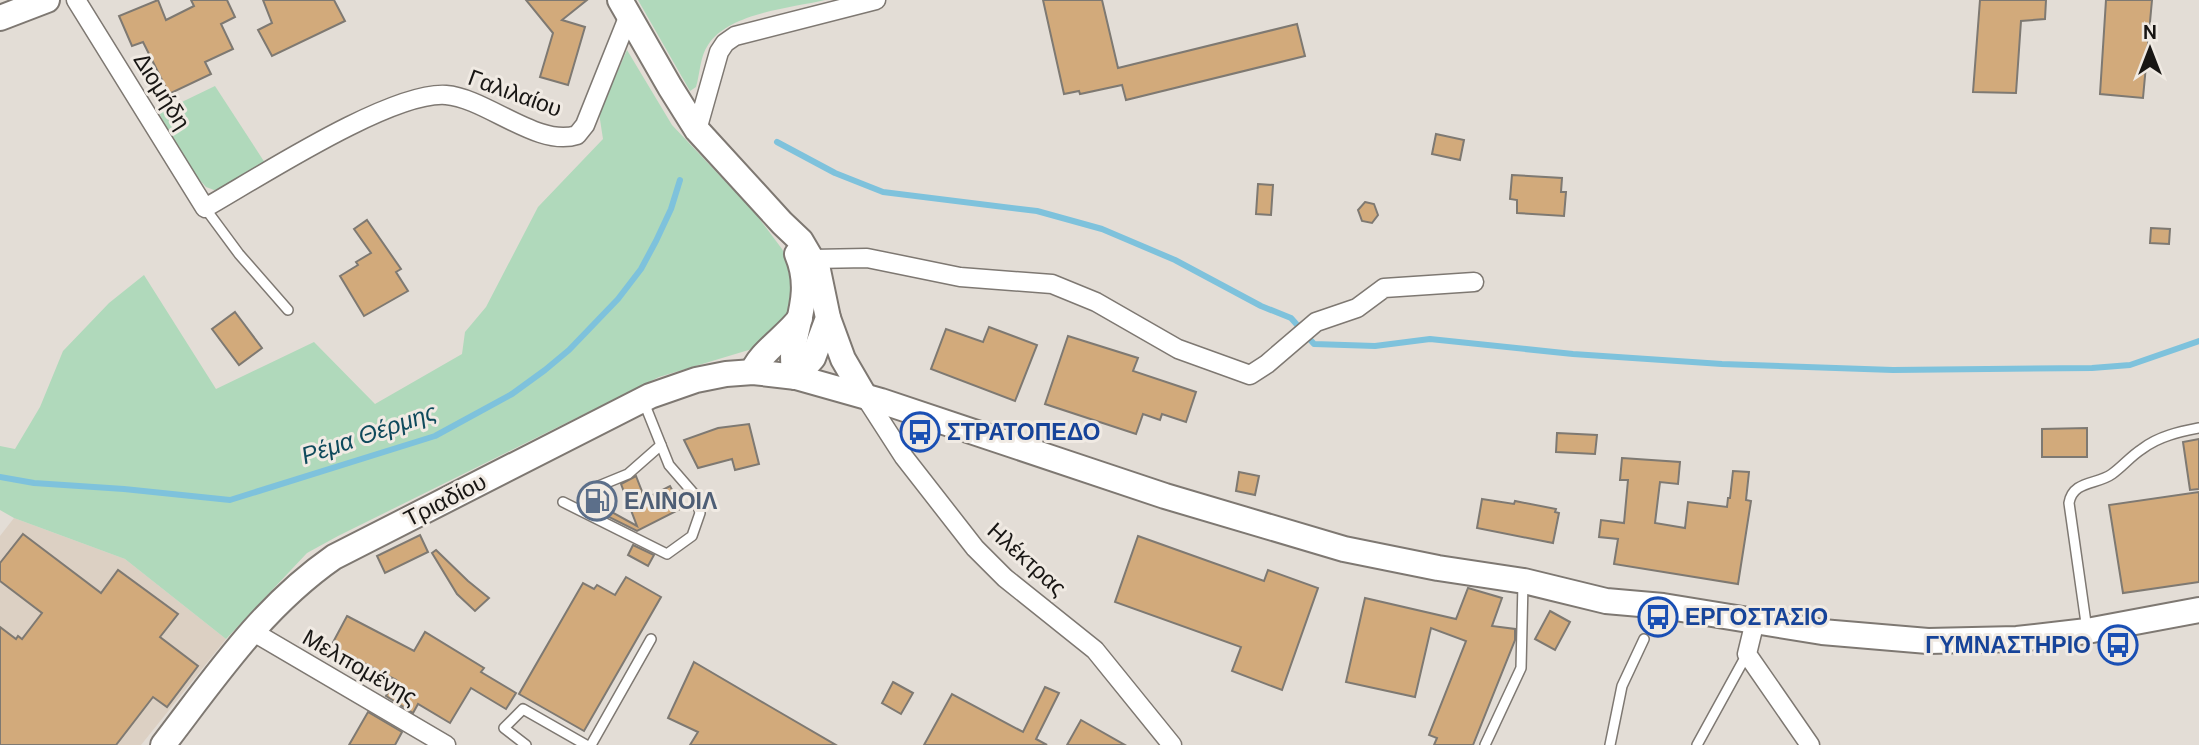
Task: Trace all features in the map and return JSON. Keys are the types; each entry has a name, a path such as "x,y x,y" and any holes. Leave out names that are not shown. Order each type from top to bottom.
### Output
{"main road":[{"path":"0,18 47,0"},
{"path":"624,7 697,130 801,241 813,259 840,353 864,396"},
{"path":"782,223 803,271 805,293 793,360 796,377"},
{"path":"753,372 757,361 782,340 802,315"},
{"path":"796,377 813,358 828,318"},
{"name":"Τριαδίου","path":"163,745 250,630 299,583 334,557 643,400 696,380 753,372 796,377 864,396 1165,496 1344,549 1438,568 1524,581 1555,591 1606,601 1663,606 1860,636 1928,641 1984,641 2087,631 2199,610"}],"street":[{"name":"Διομήδη","path":"76,0 205,208"},
{"path":"697,130 719,52 724,43 735,36 853,3 876,0"},
{"name":"Γαλιλαίου","path":"205,208 316,144 371,117 423,97 456,96 538,131 559,136 577,135 585,125 624,7"},
{"path":"813,259 867,258 960,277 1052,284 1096,302 1178,349 1251,375 1316,322 1357,308 1384,288 1474,282"},
{"name":"Ηλέκτρας","path":"864,396 904,457 975,548 1005,578 1095,650 1172,745"},
{"path":"1755,621 1746,654 1808,744"},
{"name":"Μελπομένης","path":"250,630 446,745"}],"lane":[{"path":"205,208 239,254 288,310"},
{"path":"563,502 667,554 692,536 700,513 695,495 669,465 643,400"},
{"path":"2087,631 2069,503 2073,492 2084,484 2112,474 2154,442 2199,428"},
{"path":"589,490 628,474 661,445"},
{"path":"1485,745 1521,668 1524,581"},
{"path":"526,745 504,728 523,709 589,745 652,639"},
{"path":"1610,745 1622,686 1644,639"},
{"path":"1700,744 1746,654"}],"shaded area":[{"path":"14,518 125,559 226,639 141,745 0,745 0,536"}],"green space":[{"path":"638,0 825,0 778,9 745,19 717,34 705,49 696,87 690,91"},
{"path":"627,50 672,125 755,213 782,249 791,266 795,306 761,344 659,377 307,553 226,639 125,559 14,518 0,510 0,446 15,449 40,407 63,351 109,303 144,275 216,389 314,342 375,404 462,354 465,332 486,307 538,207 603,139 599,113"},
{"path":"215,86 267,166 230,188 214,190 206,187 187,166 159,113"}],"building":[{"path":"158,0 166,20 194,6 191,0 227,0 235,17 221,24 233,49 205,62 211,74 169,94 143,42 132,46 119,16"},
{"path":"263,0 334,0 345,21 272,56 258,30 272,23"},
{"path":"526,0 587,0 562,20 585,27 568,85 540,77 553,33"},
{"path":"1043,0 1102,0 1118,68 1297,24 1305,56 1126,100 1122,85 1080,94 1079,91 1064,94"},
{"path":"1980,0 2046,0 2045,19 2021,21 2016,93 1973,92"},
{"path":"2106,0 2152,0 2143,98 2100,94"},
{"path":"1436,134 1464,140 1460,160 1432,154"},
{"path":"1512,175 1562,178 1561,192 1566,192 1564,216 1517,213 1517,200 1510,199"},
{"path":"1258,184 1273,185 1271,215 1256,214"},
{"path":"1365,202 1374,204 1378,215 1372,223 1362,221 1358,210"},
{"path":"367,220 401,269 396,272 408,291 364,316 340,276 371,253 354,229"},
{"path":"2151,228 2170,229 2169,244 2150,243"},
{"path":"235,312 262,348 239,365 212,329"},
{"path":"989,327 1037,345 1015,401 931,369 946,329 983,342"},
{"path":"1068,336 1138,358 1133,371 1196,392 1186,422 1162,414 1160,420 1143,414 1136,434 1045,404"},
{"path":"749,424 759,464 735,470 732,459 698,468 684,440 718,428"},
{"path":"2087,428 2087,457 2042,457 2042,429"},
{"path":"1557,433 1597,435 1595,454 1556,452"},
{"path":"2199,439 2199,489 2190,490 2183,442"},
{"path":"1622,458 1680,462 1678,484 1660,482 1655,523 1685,528 1688,502 1727,507 1733,471 1749,472 1746,500 1751,501 1738,584 1614,564 1618,539 1599,537 1601,520 1624,523 1628,480 1620,480"},
{"path":"1239,472 1259,476 1255,495 1236,491"},
{"path":"636,476 645,499 670,486 682,508 637,531 587,506 590,500 637,526 621,484"},
{"path":"2199,492 2199,582 2123,593 2109,505"},
{"path":"1482,499 1514,504 1515,501 1556,509 1555,512 1559,513 1553,543 1477,528"},
{"path":"23,534 101,593 118,570 178,614 160,637 198,666 167,707 153,697 116,745 0,745 0,627 16,639 18,636 22,639 42,613 0,581 0,563"},
{"path":"420,535 428,552 385,573 377,556"},
{"path":"1138,536 1264,581 1268,570 1318,588 1282,690 1232,671 1241,647 1115,602"},
{"path":"633,545 654,555 648,566 628,555"},
{"path":"436,550 489,598 475,611 457,594 432,553"},
{"path":"626,577 661,597 584,731 519,694 583,583 594,589 597,585 615,595"},
{"path":"1468,588 1502,598 1492,626 1515,629 1515,640 1473,745 1434,745 1437,738 1429,735 1466,641 1431,628 1415,697 1346,682 1365,598 1456,619"},
{"path":"1550,611 1570,622 1555,650 1535,639"},
{"path":"347,616 414,651 425,632 484,668 481,672 516,693 506,709 471,688 450,723 418,704 413,713 386,696 396,680 331,646"},
{"path":"694,662 836,745 690,745 698,732 668,718"},
{"path":"893,682 913,693 901,714 882,703"},
{"path":"1045,687 1059,693 1036,739 1047,745 924,745 952,694 1023,732"},
{"path":"368,712 402,732 395,745 349,745"},
{"path":"1081,720 1125,745 1067,745"}],"waterway":[{"path":"777,142 835,173 883,192 1037,211 1102,229 1175,260 1261,306 1291,318 1314,344 1375,346 1430,339 1573,354 1722,364 1893,370 2092,368 2130,365 2199,341"},
{"name":"Ρέμα Θέρμης","path":"0,477 34,483 230,500 435,436 512,394 545,370 569,350 618,299 641,269 656,241 671,209 680,180"}],"place":[{"name":"ΣΤΡΑΤΟΠΕΔΟ","path":"920,432"},
{"name":"ΕΛΙΝΟΙΛ","path":"597,501"},
{"name":"ΕΡΓΟΣΤΑΣΙΟ","path":"1658,617"},
{"name":"ΓΥΜΝΑΣΤΗΡΙΟ","path":"2118,645"}]}
